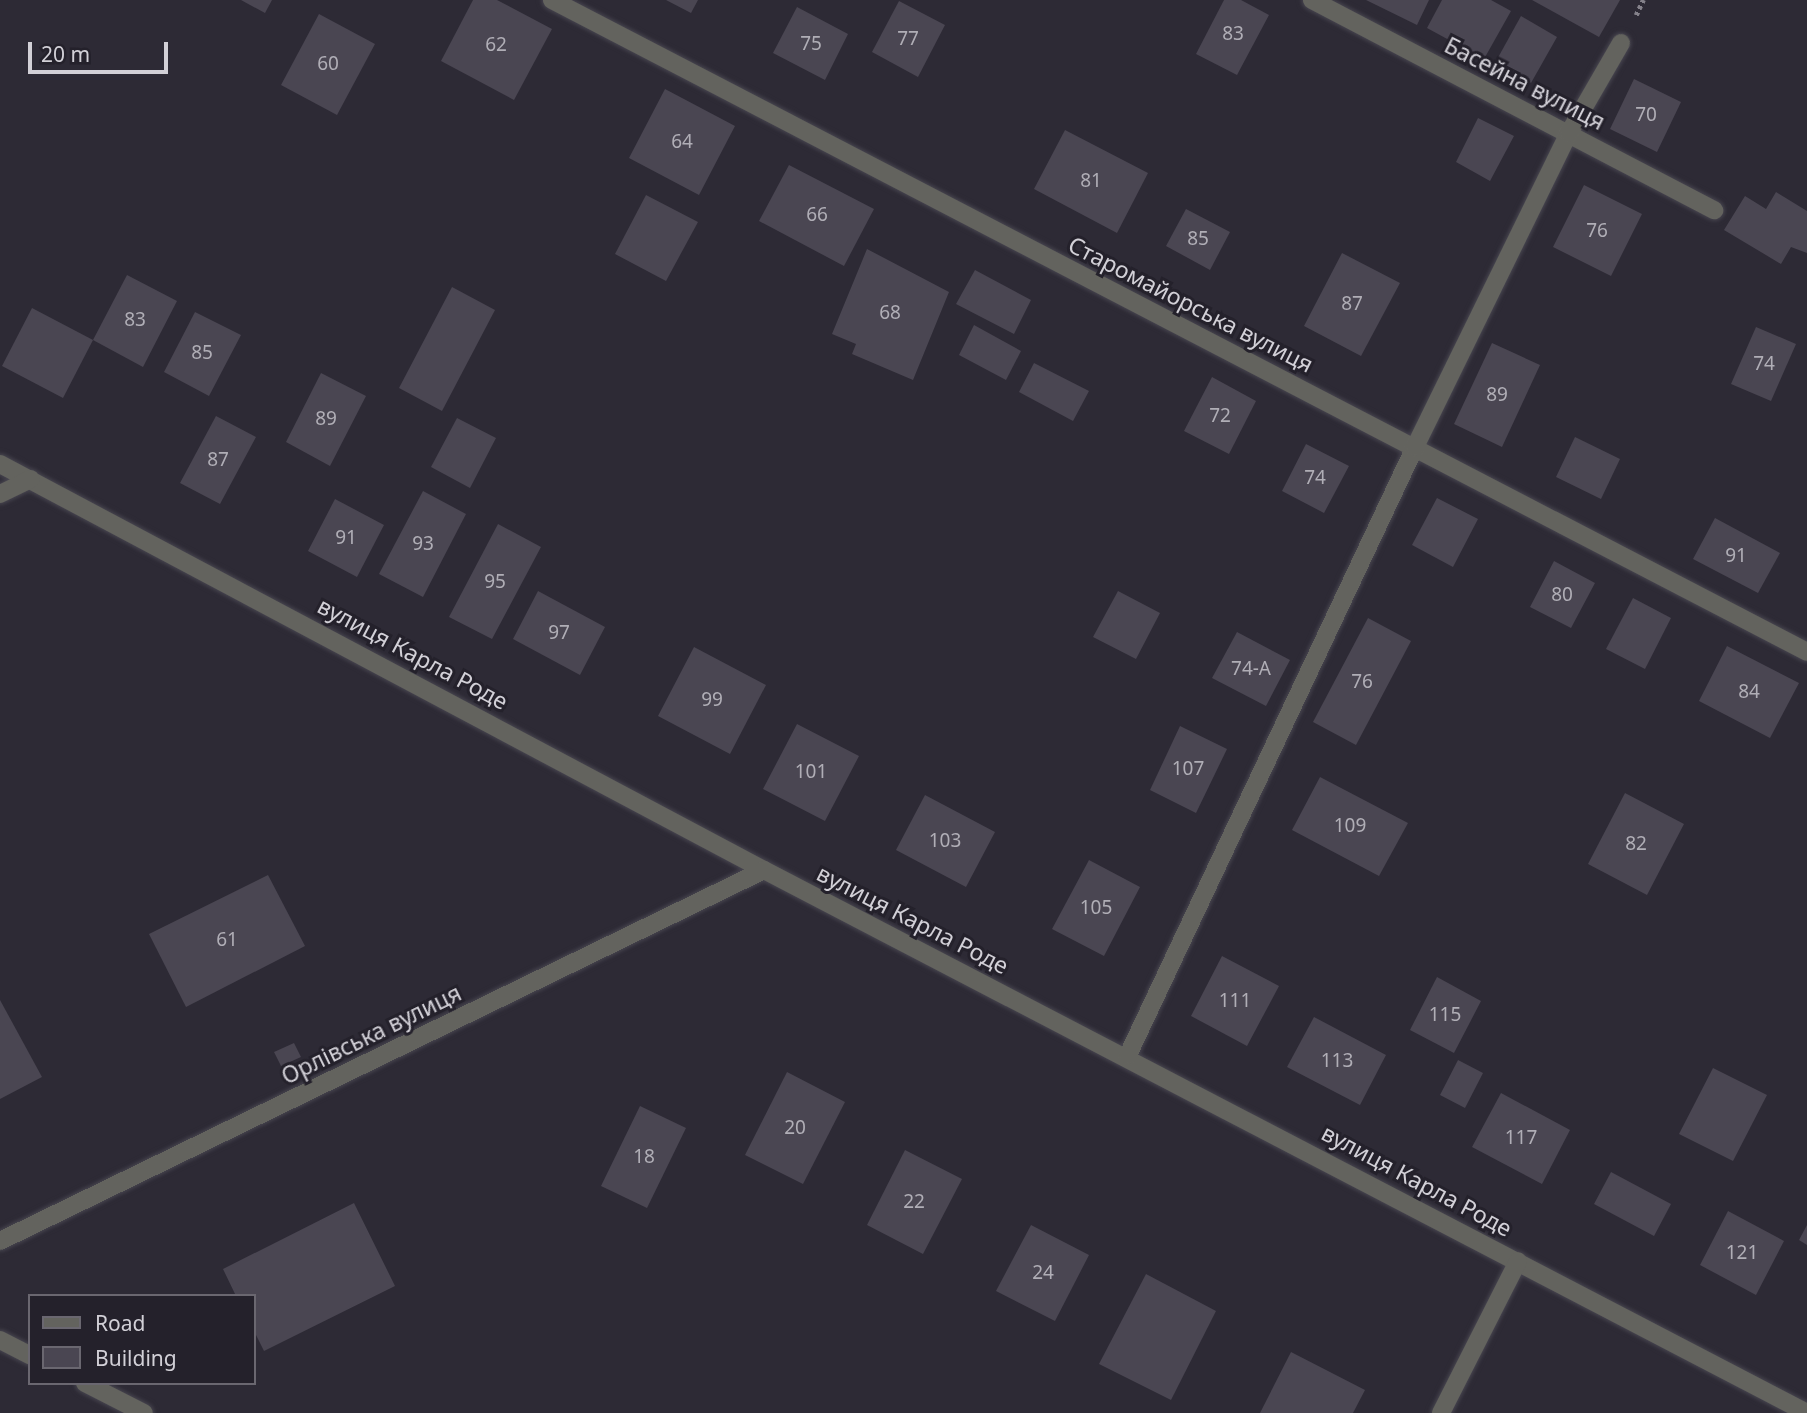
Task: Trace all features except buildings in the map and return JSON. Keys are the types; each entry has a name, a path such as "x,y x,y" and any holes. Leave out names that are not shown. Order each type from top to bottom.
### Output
{"street":[{"name":"Старомайорська вулиця","path":"552,0 1807,652"},
{"name":"Басейна вулиця","path":"1312,0 1714,210"},
{"path":"1128,1055 1415,447 1569,133 1621,43"},
{"name":"вулиця Карла Роде","path":"0,464 764,870 1128,1055 1807,1413"},
{"path":"0,494 31,479"},
{"name":"Орлівська вулиця","path":"0,1241 764,870"},
{"path":"1441,1413 1518,1261"},
{"path":"0,1340 28,1354"},
{"path":"89,1385 144,1413"}]}
